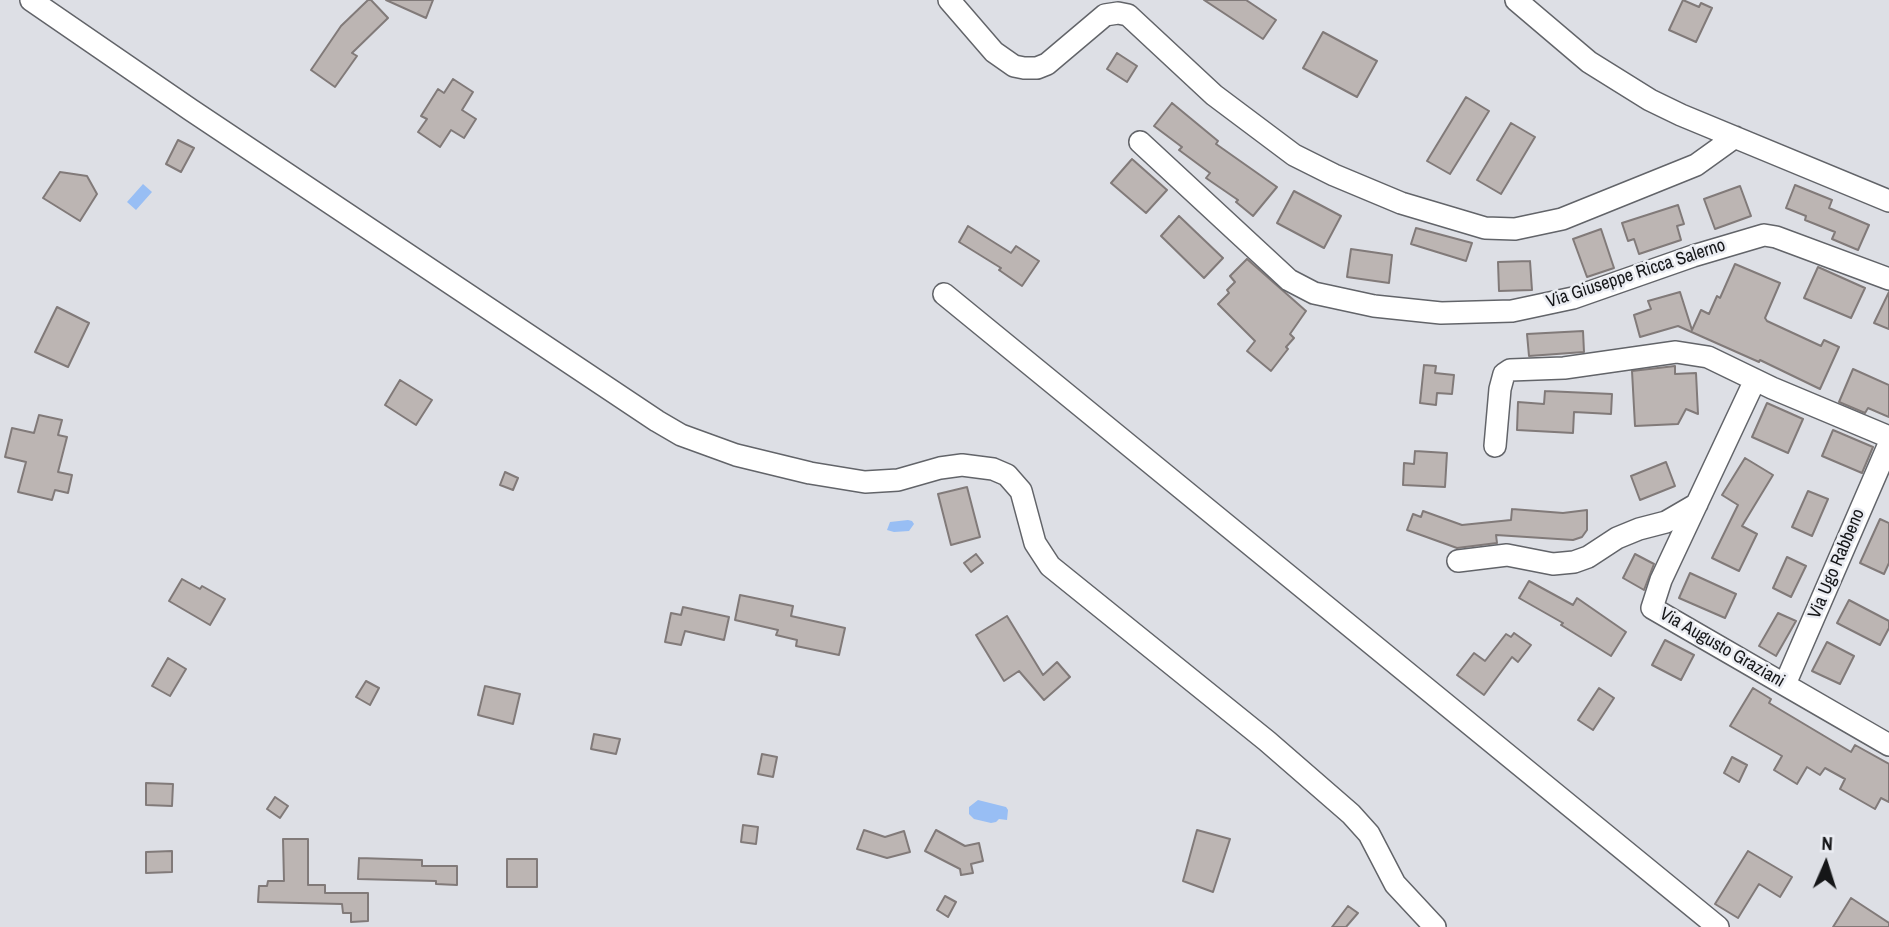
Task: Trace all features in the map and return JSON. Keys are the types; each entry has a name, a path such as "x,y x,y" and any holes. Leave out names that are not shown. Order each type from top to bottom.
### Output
{"street":[{"path":"31,0 191,110 681,435 736,455 810,473 859,481 892,481 962,465 993,468 1007,475 1021,491 1035,543 1050,566 1267,741 1351,814 1371,838 1395,884 1435,927"},
{"path":"949,0 994,52 1014,66 1024,68 1037,68 1047,64 1105,15 1128,15 1214,95 1294,155 1389,198 1485,228 1515,229 1562,219 1696,165 1735,137"},
{"path":"1516,0 1589,62 1624,85 1681,115 1889,201"},
{"name":"Via Giuseppe Ricca Salerno","path":"1140,142 1289,280 1314,293 1361,303 1441,313 1512,311 1573,298 1693,256 1764,235 1889,279"},
{"path":"944,293 1718,927"},
{"path":"1495,446 1500,389 1504,374 1510,370 1564,368 1682,352 1708,357 1889,437"},
{"name":"Via Augusto Graziani","path":"1755,380 1661,580 1652,608 1889,745"},
{"name":"Via Ugo Rabbeno","path":"1785,684 1889,444"},
{"path":"1458,561 1507,555 1553,565 1574,562 1588,557 1617,538 1639,528 1666,522 1697,504"}],"water":[{"path":"143,184 152,192 136,210 127,202"},
{"path":"908,520 914,524 909,531 887,530 890,522"},
{"path":"978,800 1006,807 1007,820 999,819 991,823 974,819 969,814 969,807"}],"building":[{"path":"368,0 388,18 352,53 357,56 335,87 311,70 341,26"},
{"path":"386,0 433,0 426,18"},
{"path":"1204,0 1246,0 1276,20 1263,39"},
{"path":"1683,0 1699,7 1701,3 1712,8 1696,42 1669,30"},
{"path":"1323,32 1377,61 1357,97 1303,68"},
{"path":"1117,53 1137,66 1127,82 1107,69"},
{"path":"453,79 473,92 462,110 476,119 464,138 451,130 440,147 418,132 427,119 421,116 438,89 444,93"},
{"path":"1466,97 1489,111 1450,174 1427,161"},
{"path":"1172,103 1218,141 1216,144 1277,187 1253,216 1236,202 1238,200 1206,178 1210,173 1179,150 1182,147 1154,126"},
{"path":"1511,123 1535,137 1501,194 1477,180"},
{"path":"178,140 194,148 181,172 166,164"},
{"path":"1132,159 1167,190 1146,213 1111,183"},
{"path":"60,172 87,176 97,194 80,221 43,198"},
{"path":"1795,185 1832,200 1829,208 1869,225 1858,250 1832,239 1835,232 1805,220 1806,216 1786,208"},
{"path":"1740,186 1751,216 1715,229 1704,199"},
{"path":"1294,191 1341,216 1324,248 1277,223"},
{"path":"1678,205 1684,224 1677,226 1681,240 1639,254 1634,239 1628,241 1622,223"},
{"path":"1179,216 1223,258 1204,278 1161,236"},
{"path":"968,226 1011,253 1016,246 1039,261 1022,286 999,270 1001,268 959,242"},
{"path":"1416,228 1472,243 1466,261 1411,244"},
{"path":"1601,229 1614,268 1587,277 1573,239"},
{"path":"1351,249 1392,255 1389,283 1347,277"},
{"path":"1247,259 1306,311 1290,334 1294,338 1286,347 1288,349 1271,371 1247,351 1255,341 1218,304 1235,282 1230,276"},
{"path":"1530,261 1532,290 1499,291 1498,262"},
{"path":"1735,264 1780,283 1765,318 1767,321 1821,346 1824,340 1839,347 1820,389 1760,360 1759,362 1678,326 1640,337 1634,315 1651,309 1648,301 1680,292 1692,330 1701,310 1709,314 1717,296 1720,298"},
{"path":"1818,267 1865,288 1851,318 1804,298"},
{"path":"1889,292 1889,329 1874,323"},
{"path":"57,307 89,323 68,367 35,352"},
{"path":"1583,331 1584,352 1529,356 1527,334"},
{"path":"1424,365 1436,366 1435,373 1454,375 1452,394 1437,393 1436,405 1420,403"},
{"path":"1675,366 1675,374 1696,373 1698,414 1686,409 1678,424 1635,426 1632,371"},
{"path":"1853,369 1889,385 1889,417 1868,408 1865,413 1839,402"},
{"path":"400,380 432,400 416,425 385,405"},
{"path":"1545,391 1612,394 1611,414 1574,412 1573,433 1517,430 1518,402 1544,404"},
{"path":"1767,403 1803,419 1788,453 1752,437"},
{"path":"39,415 62,420 58,435 67,437 58,472 72,475 68,493 55,490 52,500 18,492 26,462 5,457 12,428 34,433"},
{"path":"1833,430 1873,447 1862,473 1822,456"},
{"path":"1415,451 1447,453 1445,487 1403,485 1404,463 1414,464"},
{"path":"1745,458 1773,475 1742,526 1757,534 1739,571 1712,558 1738,505 1722,495"},
{"path":"1666,462 1675,486 1640,500 1631,476"},
{"path":"505,472 518,478 513,490 500,485"},
{"path":"967,487 980,537 951,545 938,494"},
{"path":"1808,491 1828,499 1812,536 1792,527"},
{"path":"1512,509 1563,513 1587,510 1587,530 1582,537 1573,540 1496,535 1497,543 1457,548 1407,530 1413,514 1421,517 1423,511 1462,525 1511,520"},
{"path":"1880,519 1889,523 1889,563 1884,574 1860,563"},
{"path":"976,554 983,563 971,572 964,563"},
{"path":"1635,554 1654,564 1644,590 1623,578"},
{"path":"1787,557 1806,566 1791,597 1773,588"},
{"path":"1690,573 1736,594 1725,618 1679,598"},
{"path":"182,579 225,599 210,625 169,601"},
{"path":"1529,581 1573,605 1577,598 1626,632 1611,656 1561,625 1563,623 1519,598"},
{"path":"740,595 793,606 791,616 845,628 839,655 796,646 797,640 776,635 778,630 735,620"},
{"path":"1849,600 1889,621 1889,628 1880,645 1837,623"},
{"path":"683,607 729,617 724,640 685,631 681,645 665,642 671,613 681,615"},
{"path":"1778,613 1796,621 1776,656 1759,646"},
{"path":"1007,616 1043,675 1057,662 1070,677 1044,700 1019,671 1004,681 976,635"},
{"path":"1514,633 1531,645 1518,662 1512,657 1484,695 1457,675 1474,653 1485,661 1506,634 1511,637"},
{"path":"1665,640 1694,655 1681,680 1652,665"},
{"path":"1827,642 1854,656 1840,684 1812,671"},
{"path":"168,658 186,669 170,696 152,686"},
{"path":"366,681 379,688 370,705 356,697"},
{"path":"485,686 520,694 513,724 478,715"},
{"path":"1599,688 1614,698 1593,730 1578,720"},
{"path":"1753,688 1771,699 1769,703 1851,752 1855,745 1889,764 1889,802 1881,798 1875,809 1840,789 1845,779 1825,768 1820,775 1807,767 1797,784 1774,770 1782,756 1730,726"},
{"path":"594,734 620,739 616,754 591,749"},
{"path":"762,754 777,757 773,777 758,774"},
{"path":"1732,757 1747,765 1739,782 1724,773"},
{"path":"146,783 173,784 172,806 146,805"},
{"path":"275,797 288,806 280,818 267,809"},
{"path":"743,825 758,827 756,844 741,842"},
{"path":"864,830 885,837 904,831 910,852 887,858 857,849"},
{"path":"936,830 965,846 979,843 983,861 971,864 973,873 961,875 960,869 925,851"},
{"path":"1197,830 1230,839 1213,892 1183,881"},
{"path":"283,839 308,839 308,885 325,885 325,893 368,893 368,921 351,922 351,913 343,913 342,904 258,902 259,886 267,886 268,881 284,881"},
{"path":"172,851 172,872 146,873 146,852"},
{"path":"1748,851 1792,877 1780,897 1759,884 1738,918 1715,904"},
{"path":"359,858 422,860 422,866 457,866 457,885 436,884 436,881 358,879"},
{"path":"507,859 537,859 537,887 507,887"},
{"path":"945,896 956,902 948,917 937,910"},
{"path":"1851,898 1889,923 1889,927 1833,927"},
{"path":"1348,906 1358,913 1346,927 1332,927"}]}
